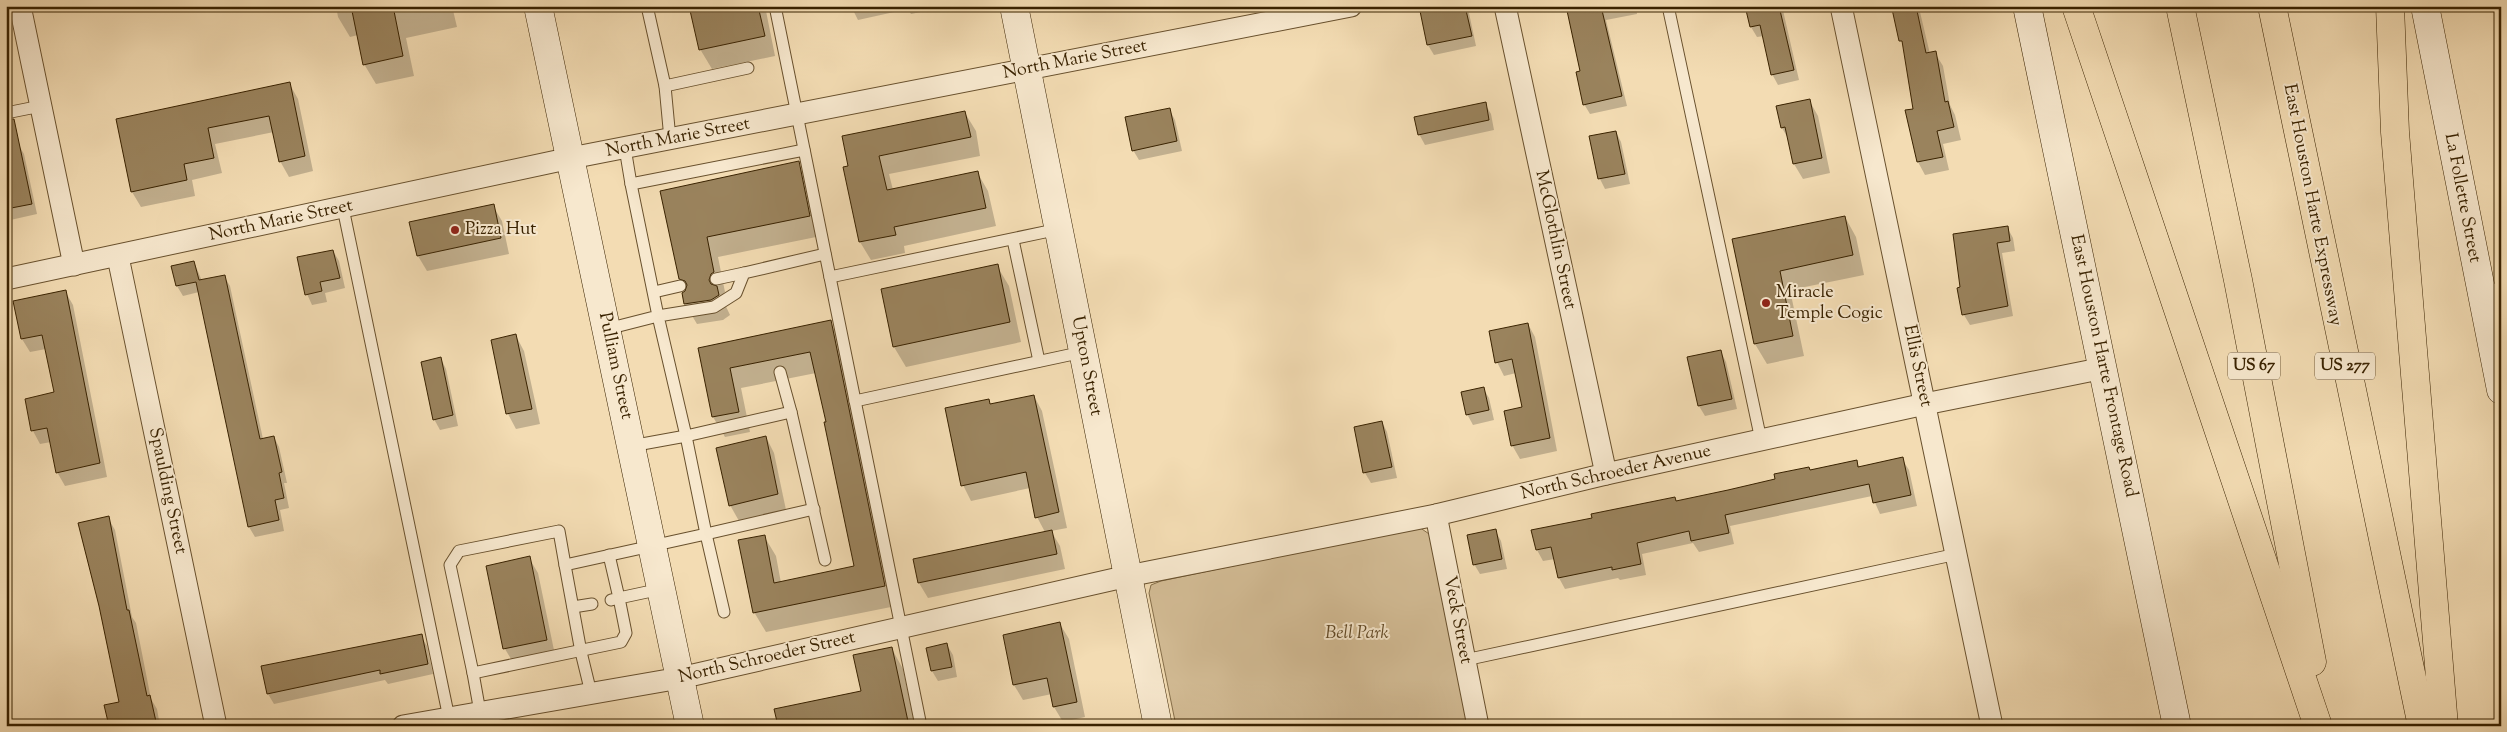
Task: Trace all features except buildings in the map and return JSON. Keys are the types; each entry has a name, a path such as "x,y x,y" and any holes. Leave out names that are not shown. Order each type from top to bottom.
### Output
{"highway":[{"path":"2076,6 2318,726"},
{"name":"US 67","path":"2180,6 2238,280 2308,648 2326,726"},
{"name":"East Houston Harte Expressway","path":"2272,6 2422,726"},
{"path":"2390,6 2395,132 2444,726"}],"main road":[{"name":"Pulliam Street","path":"538,6 690,726"},
{"name":"Upton Street","path":"1014,6 1158,726"},
{"name":"East Houston Harte Frontage Road","path":"2027,6 2104,368 2177,726"},
{"name":"La Follette Street","path":"2425,6 2491,295 2501,390"}],"street":[{"path":"20,6 74,265"},
{"name":"North Marie Street","path":"6,279 118,257 571,158 1351,6"},
{"name":"McGlothlin Street","path":"1505,6 1606,474"},
{"name":"Ellis Street","path":"1841,6 1992,726"},
{"name":"Spaulding Street","path":"118,257 216,726"},
{"name":"North Schroeder Avenue","path":"1128,576 1436,515 1606,474 1925,404 2104,368"},
{"name":"Veck Street","path":"1436,515 1478,726"},
{"name":"North Schroeder Street","path":"403,726 450,722 480,712 680,678 1128,576"}],"lane":[{"path":"647,6 665,86 670,139"},
{"path":"775,6 921,726"},
{"path":"1668,6 1761,440"},
{"path":"665,86 748,68"},
{"path":"6,113 41,106"},
{"path":"625,148 658,316 724,612"},
{"path":"631,184 804,150"},
{"path":"343,208 450,722"},
{"path":"830,278 1059,229"},
{"path":"1013,240 1039,361"},
{"path":"716,279 825,254"},
{"path":"607,329 658,316 714,307 736,293 744,273"},
{"path":"654,292 680,286"},
{"path":"855,401 1083,352"},
{"path":"780,372 825,560"},
{"path":"632,446 686,436 791,412"},
{"path":"565,565 814,509"},
{"path":"480,712 450,566 459,551 559,531 580,652 591,693"},
{"path":"1465,660 1956,554"},
{"path":"473,673 621,642 626,632 615,599 609,555"},
{"path":"615,599 661,590"},
{"path":"573,607 592,604"}],"green space":[{"name":"Bell Park","path":"1419,527 1432,536 1470,726 1176,726 1149,593 1151,585 1161,581"}],"place":[{"name":"Pizza Hut","path":"455,230"},
{"name":"Miracle Temple Cogic","path":"1766,303"}]}
